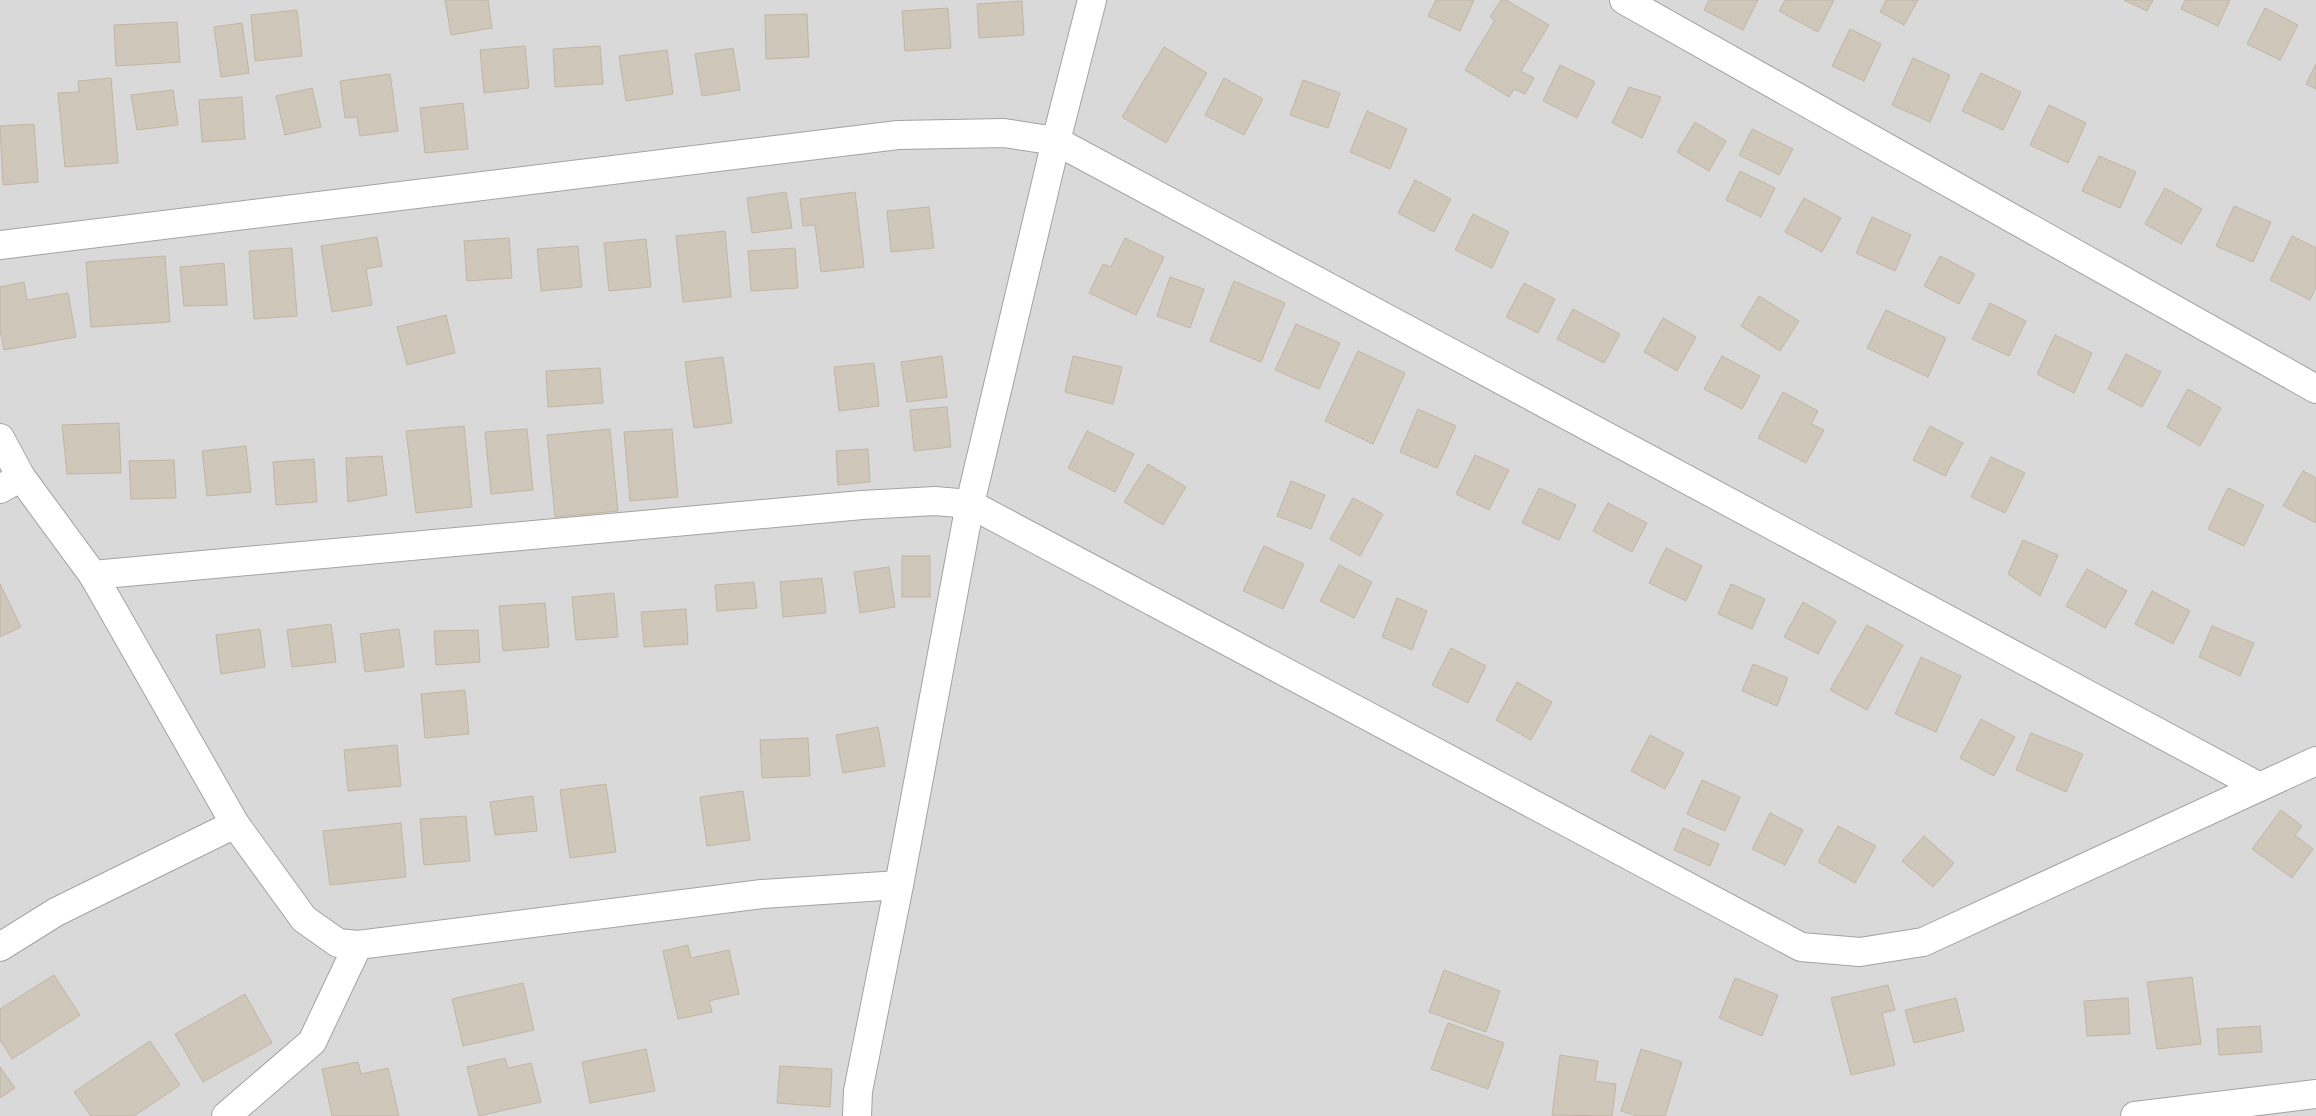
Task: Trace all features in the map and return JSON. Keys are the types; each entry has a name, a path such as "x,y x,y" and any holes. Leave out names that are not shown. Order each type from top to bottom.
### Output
{"street":[{"path":"857,1116 858,1091 899,885 970,504 1056,141 1092,0"},
{"path":"1624,0 2316,389"},
{"path":"0,245 898,134 1004,132 1056,141 2258,786"},
{"path":"0,438 11,483 93,574 235,824 304,919 338,942 358,945 762,894 899,885"},
{"path":"93,574 862,505 935,501 970,504 1801,947 1860,952 1923,942 2258,786 2316,761"},
{"path":"0,947 56,912 235,824"},
{"path":"226,1116 312,1042 358,945"},
{"path":"2134,1116 2316,1094"}],"shaded area":[{"path":"0,0 2316,0 2316,1116 0,1116"}],"building":[{"path":"445,0 488,0 492,28 451,35"},
{"path":"1436,0 1474,0 1460,31 1428,16"},
{"path":"1501,0 1506,0 1549,25 1521,71 1534,78 1525,94 1514,89 1509,97 1465,70 1495,20 1490,17"},
{"path":"1709,0 1758,0 1743,30 1704,10"},
{"path":"1785,0 1834,0 1818,32 1779,11"},
{"path":"1886,0 1918,0 1904,25 1880,12"},
{"path":"2124,0 2153,0 2147,11"},
{"path":"2185,0 2230,0 2218,26 2181,9"},
{"path":"1022,1 1024,35 979,38 977,4"},
{"path":"948,8 951,48 905,51 902,11"},
{"path":"2265,8 2298,25 2280,60 2247,44"},
{"path":"297,10 302,56 255,61 251,15"},
{"path":"807,14 809,57 766,59 765,15"},
{"path":"177,22 180,62 116,66 114,25"},
{"path":"242,23 249,73 221,77 214,27"},
{"path":"1850,29 1881,44 1864,81 1832,66"},
{"path":"525,46 529,88 484,93 480,50"},
{"path":"600,46 603,84 555,87 553,49"},
{"path":"1164,47 1207,73 1166,143 1122,117"},
{"path":"733,48 740,90 702,96 695,54"},
{"path":"667,50 673,94 626,101 619,56"},
{"path":"1913,58 1950,75 1930,122 1892,105"},
{"path":"2316,64 2316,89 2306,84"},
{"path":"1560,65 1595,82 1577,118 1543,101"},
{"path":"1981,73 2021,92 2003,130 1962,111"},
{"path":"390,74 398,131 360,136 357,117 345,118 340,81"},
{"path":"111,78 118,163 65,167 58,93 79,92 78,81"},
{"path":"1224,78 1263,99 1244,135 1205,115"},
{"path":"1303,80 1340,93 1328,128 1290,115"},
{"path":"1629,87 1661,97 1642,138 1612,123"},
{"path":"312,88 321,127 285,135 276,96"},
{"path":"173,90 178,125 137,130 131,95"},
{"path":"242,97 245,139 202,142 199,100"},
{"path":"463,103 468,149 425,153 420,108"},
{"path":"2049,105 2086,123 2068,163 2030,145"},
{"path":"1367,111 1407,129 1390,169 1350,152"},
{"path":"1695,122 1726,141 1709,171 1677,152"},
{"path":"34,124 38,182 3,185 0,126"},
{"path":"1752,129 1793,149 1779,175 1739,155"},
{"path":"2099,156 2136,172 2120,208 2082,191"},
{"path":"1740,171 1775,188 1761,217 1726,200"},
{"path":"1415,180 1451,199 1434,232 1398,213"},
{"path":"2165,188 2202,209 2181,244 2145,224"},
{"path":"786,192 792,228 752,233 747,198"},
{"path":"855,192 864,267 821,272 815,225 803,226 800,199"},
{"path":"1804,198 1841,218 1822,252 1785,232"},
{"path":"2234,206 2271,222 2253,262 2216,246"},
{"path":"929,207 934,248 891,252 887,211"},
{"path":"1473,214 1509,232 1492,268 1455,250"},
{"path":"1872,217 1911,235 1895,271 1856,253"},
{"path":"725,231 731,297 683,302 676,236"},
{"path":"2292,236 2316,248 2316,287 2310,300 2270,280"},
{"path":"377,237 382,266 366,269 372,305 332,312 321,246"},
{"path":"509,238 512,278 467,281 464,241"},
{"path":"1125,238 1164,257 1136,315 1089,293 1103,264 1111,267"},
{"path":"646,239 651,287 609,291 604,243"},
{"path":"578,246 582,287 541,291 537,249"},
{"path":"292,248 297,316 254,319 249,251"},
{"path":"795,248 798,288 751,291 748,251"},
{"path":"165,256 170,322 91,327 86,262"},
{"path":"1940,256 1975,274 1959,304 1924,286"},
{"path":"224,263 227,305 184,306 180,267"},
{"path":"1170,277 1204,289 1190,328 1157,316"},
{"path":"1234,281 1285,303 1261,362 1210,341"},
{"path":"24,282 27,300 68,293 76,337 4,350 0,329 0,287"},
{"path":"1524,283 1555,299 1538,333 1506,317"},
{"path":"1759,296 1799,321 1780,351 1741,326"},
{"path":"1990,303 2026,321 2009,356 1972,339"},
{"path":"1573,309 1620,334 1604,363 1557,339"},
{"path":"1886,310 1946,338 1928,377 1867,348"},
{"path":"446,315 455,353 407,365 397,327"},
{"path":"1663,318 1696,337 1677,371 1644,352"},
{"path":"1296,324 1340,343 1319,389 1275,370"},
{"path":"2055,335 2092,353 2074,393 2037,374"},
{"path":"1358,351 1405,373 1373,444 1325,421"},
{"path":"2126,354 2161,372 2142,407 2108,389"},
{"path":"942,356 947,397 907,402 901,362"},
{"path":"1073,356 1122,367 1113,404 1065,392"},
{"path":"1722,356 1760,376 1742,409 1704,389"},
{"path":"723,357 732,423 694,428 685,362"},
{"path":"874,363 879,406 839,411 834,367"},
{"path":"600,368 603,403 548,407 546,371"},
{"path":"2188,389 2221,408 2200,446 2167,427"},
{"path":"1783,392 1818,411 1811,424 1824,430 1806,463 1758,438"},
{"path":"947,407 951,447 914,451 910,410"},
{"path":"1418,409 1456,426 1437,468 1400,452"},
{"path":"119,423 121,473 67,474 62,425"},
{"path":"464,426 472,507 416,513 406,431"},
{"path":"1930,426 1963,443 1945,476 1913,460"},
{"path":"527,429 533,490 491,494 485,432"},
{"path":"610,429 618,511 555,517 547,435"},
{"path":"672,429 678,497 630,501 624,432"},
{"path":"1087,431 1134,454 1115,492 1068,468"},
{"path":"246,446 251,492 207,496 202,451"},
{"path":"868,449 870,482 838,485 836,451"},
{"path":"1475,455 1509,470 1489,510 1456,494"},
{"path":"382,456 387,495 348,502 346,458"},
{"path":"1991,457 2025,473 2005,513 1971,497"},
{"path":"314,459 317,502 276,505 273,462"},
{"path":"174,460 176,498 131,499 129,461"},
{"path":"1148,464 1186,487 1163,525 1124,502"},
{"path":"2303,471 2316,478 2316,523 2283,506"},
{"path":"1291,481 1325,495 1311,529 1277,516"},
{"path":"1539,488 1576,505 1559,540 1522,523"},
{"path":"2228,488 2264,505 2244,546 2208,529"},
{"path":"1353,498 1383,514 1360,556 1330,539"},
{"path":"1608,503 1647,523 1632,552 1593,531"},
{"path":"2023,540 2058,555 2040,596 2008,574"},
{"path":"1264,546 1304,564 1283,609 1243,591"},
{"path":"1666,548 1702,566 1686,601 1649,583"},
{"path":"902,556 930,556 930,597 902,597"},
{"path":"1339,565 1372,582 1354,618 1320,601"},
{"path":"889,567 895,607 860,613 854,572"},
{"path":"2087,569 2127,591 2105,628 2066,606"},
{"path":"822,578 826,613 783,617 780,582"},
{"path":"754,582 757,608 717,611 715,585"},
{"path":"0,584 21,627 0,637"},
{"path":"1731,584 1765,599 1752,629 1718,614"},
{"path":"2152,591 2190,611 2173,644 2135,624"},
{"path":"614,593 618,637 576,640 572,597"},
{"path":"1397,598 1427,611 1412,650 1382,637"},
{"path":"1803,602 1836,621 1818,654 1784,637"},
{"path":"545,603 549,647 503,651 499,606"},
{"path":"686,609 688,644 644,647 641,612"},
{"path":"331,624 336,662 292,667 287,630"},
{"path":"1867,625 1903,645 1867,710 1830,690"},
{"path":"2212,626 2254,643 2240,676 2199,657"},
{"path":"260,629 265,667 221,674 216,635"},
{"path":"399,629 404,667 365,672 360,634"},
{"path":"478,630 480,662 436,665 434,631"},
{"path":"1451,648 1486,666 1468,703 1432,685"},
{"path":"1921,657 1961,676 1936,732 1895,714"},
{"path":"1753,664 1788,678 1777,706 1742,691"},
{"path":"1517,682 1552,702 1531,740 1496,720"},
{"path":"465,690 469,734 425,738 421,694"},
{"path":"1981,719 2015,737 1994,776 1960,758"},
{"path":"878,727 885,766 843,773 836,735"},
{"path":"2031,733 2083,754 2066,792 2016,770"},
{"path":"1650,735 1684,753 1665,789 1631,771"},
{"path":"808,738 810,776 762,778 760,740"},
{"path":"397,745 401,786 348,791 344,750"},
{"path":"1702,780 1740,797 1725,831 1687,814"},
{"path":"606,784 616,852 570,858 560,790"},
{"path":"743,791 750,840 707,846 700,797"},
{"path":"533,796 537,831 495,835 490,802"},
{"path":"2281,810 2302,826 2295,835 2313,849 2292,878 2252,849"},
{"path":"1770,813 1803,830 1785,865 1752,849"},
{"path":"466,816 470,861 424,865 420,819"},
{"path":"401,823 406,877 330,885 323,831"},
{"path":"1838,826 1876,846 1855,883 1818,862"},
{"path":"1683,828 1719,844 1710,866 1674,850"},
{"path":"1924,836 1954,863 1933,887 1902,861"},
{"path":"688,945 691,958 729,950 739,994 709,1001 712,1012 678,1019 663,951"},
{"path":"1444,970 1500,991 1486,1032 1429,1012"},
{"path":"54,975 80,1015 12,1059 0,1040 0,1009"},
{"path":"2192,977 2201,1044 2157,1049 2147,982"},
{"path":"1735,978 1778,995 1762,1036 1719,1018"},
{"path":"523,983 534,1030 463,1046 452,999"},
{"path":"1888,985 1895,1010 1882,1013 1895,1065 1851,1075 1831,998"},
{"path":"245,994 272,1043 203,1082 175,1034"},
{"path":"1956,998 1964,1031 1914,1043 1905,1010"},
{"path":"2128,998 2130,1034 2087,1036 2084,1001"},
{"path":"1448,1023 1504,1043 1488,1089 1431,1069"},
{"path":"2260,1026 2262,1052 2219,1055 2217,1029"},
{"path":"150,1041 180,1085 134,1116 91,1116 74,1092"},
{"path":"646,1049 655,1091 590,1103 582,1062"},
{"path":"1641,1049 1682,1062 1665,1116 1637,1116 1621,1111"},
{"path":"1560,1055 1598,1061 1595,1081 1616,1084 1612,1116 1552,1115"},
{"path":"505,1058 508,1068 531,1063 541,1102 479,1116 467,1067"},
{"path":"358,1062 361,1074 388,1068 399,1116 332,1116 322,1069"},
{"path":"780,1066 832,1069 830,1107 777,1103"},
{"path":"0,1067 15,1088 0,1098"}]}
